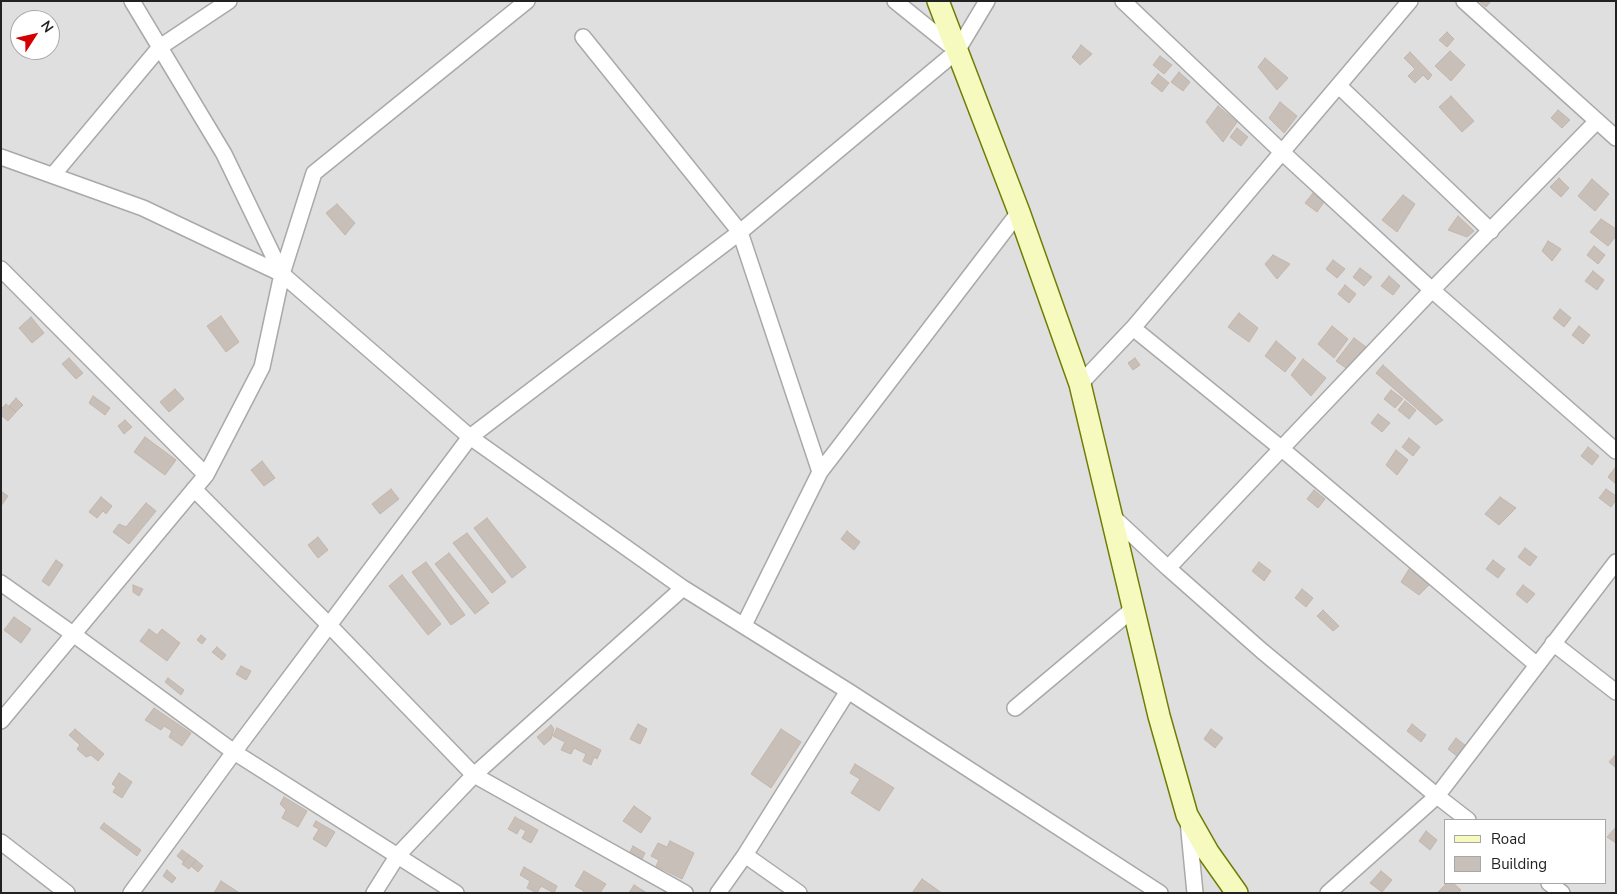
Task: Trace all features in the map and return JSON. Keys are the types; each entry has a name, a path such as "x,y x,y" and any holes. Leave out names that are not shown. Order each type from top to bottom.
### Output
{"main road":[{"path":"938,1 1019,212 1080,384 1159,716 1187,815 1208,852 1237,893"}],"street":[{"path":"132,1 224,154 282,274"},
{"path":"53,175 160,47 229,1"},
{"path":"1,721 206,475 262,367 282,274 314,173 527,1"},
{"path":"895,1 957,52"},
{"path":"131,893 470,437 740,232 957,52 988,1"},
{"path":"1123,1 1283,153 1432,290 1616,452"},
{"path":"1080,384 1133,328 1410,1"},
{"path":"1464,1 1616,138"},
{"path":"583,38 740,232 820,472"},
{"path":"1339,86 1491,231"},
{"path":"1168,568 1432,290 1597,121"},
{"path":"1,157 144,208 282,274 470,437 683,588 848,691 1160,893"},
{"path":"744,625 820,472 1019,212"},
{"path":"1,269 206,475"},
{"path":"1133,328 1282,449 1537,665"},
{"path":"194,489 474,775 685,893"},
{"path":"1110,514 1262,651 1467,819"},
{"path":"1328,893 1437,796 1616,562"},
{"path":"1,583 234,752 456,893"},
{"path":"374,893 398,855 474,775 683,588"},
{"path":"1015,708 1133,608"},
{"path":"1553,643 1616,692"},
{"path":"718,893 745,855 848,691"},
{"path":"1187,815 1194,893"},
{"path":"1,842 67,893"},
{"path":"745,855 799,893"},
{"path":"1550,884 1562,893"}],"shaded area":[{"path":"1,1 1616,1 1616,893 1,893"}],"building":[{"path":"1479,1 1491,1 1486,7"},
{"path":"1447,32 1454,39 1447,47 1439,40"},
{"path":"1081,45 1092,54 1080,65 1072,57"},
{"path":"1450,51 1465,65 1451,81 1435,66"},
{"path":"1410,52 1432,75 1428,80 1423,75 1415,83 1408,76 1415,69 1404,58"},
{"path":"1160,56 1172,65 1164,74 1153,65"},
{"path":"1265,58 1288,78 1277,90 1258,67"},
{"path":"1179,72 1190,82 1183,91 1171,82"},
{"path":"1158,74 1169,83 1162,92 1151,83"},
{"path":"1451,96 1474,121 1462,132 1439,107"},
{"path":"1280,102 1297,116 1284,133 1269,118"},
{"path":"1218,106 1237,122 1223,142 1206,122"},
{"path":"1558,110 1570,120 1562,128 1551,118"},
{"path":"1237,128 1248,137 1241,146 1230,137"},
{"path":"1559,178 1569,188 1561,197 1550,187"},
{"path":"1592,179 1609,194 1595,211 1578,196"},
{"path":"1313,193 1324,202 1317,212 1305,203"},
{"path":"1403,195 1415,204 1397,232 1382,220"},
{"path":"337,204 355,223 345,235 326,213"},
{"path":"1458,216 1474,231 1467,237 1448,230"},
{"path":"1601,219 1616,229 1616,236 1608,246 1590,232"},
{"path":"1548,241 1561,249 1552,261 1542,251"},
{"path":"1594,246 1605,255 1598,264 1587,255"},
{"path":"1273,255 1290,264 1277,279 1265,264"},
{"path":"1333,260 1345,269 1337,278 1326,269"},
{"path":"1360,268 1372,277 1364,286 1353,277"},
{"path":"1593,271 1604,280 1597,290 1585,281"},
{"path":"1389,276 1400,286 1393,295 1381,286"},
{"path":"1345,285 1356,294 1349,303 1338,294"},
{"path":"1560,309 1571,318 1564,327 1553,318"},
{"path":"1239,313 1258,328 1249,342 1228,327"},
{"path":"221,316 239,342 226,352 207,326"},
{"path":"31,317 44,333 32,343 19,328"},
{"path":"1332,326 1348,339 1334,358 1318,344"},
{"path":"1579,326 1590,335 1583,344 1572,335"},
{"path":"1354,338 1366,347 1349,370 1336,361"},
{"path":"1276,341 1296,358 1285,372 1265,356"},
{"path":"69,358 83,373 76,379 62,364"},
{"path":"1135,358 1140,365 1133,370 1128,363"},
{"path":"1303,359 1326,378 1311,396 1291,375"},
{"path":"1383,365 1443,420 1436,425 1376,373"},
{"path":"175,389 184,399 169,412 160,402"},
{"path":"1391,390 1403,399 1395,408 1384,399"},
{"path":"93,396 110,408 105,415 89,403"},
{"path":"16,398 23,405 16,412 9,406"},
{"path":"1405,401 1416,410 1409,419 1398,410"},
{"path":"6,404 16,412 8,421 1,415 1,409"},
{"path":"1378,414 1390,423 1382,432 1371,423"},
{"path":"125,420 132,427 124,434 118,426"},
{"path":"145,437 176,460 165,475 134,452"},
{"path":"1409,438 1420,447 1413,456 1402,447"},
{"path":"1588,447 1599,456 1592,465 1581,456"},
{"path":"1396,450 1408,460 1397,475 1386,465"},
{"path":"262,461 275,478 264,486 251,470"},
{"path":"1616,469 1616,484 1608,477"},
{"path":"391,489 399,499 380,514 372,504"},
{"path":"1606,489 1616,496 1616,500 1611,507 1599,498"},
{"path":"1314,490 1325,499 1318,508 1307,499"},
{"path":"1,493 8,496 1,506"},
{"path":"101,497 112,506 106,514 103,511 97,518 89,512"},
{"path":"1500,497 1516,508 1499,525 1485,514"},
{"path":"146,503 156,511 129,544 113,532 119,524 126,527"},
{"path":"487,518 526,567 512,578 474,528"},
{"path":"847,531 860,542 854,550 841,539"},
{"path":"467,533 506,582 492,593 453,543"},
{"path":"318,537 328,550 318,558 308,545"},
{"path":"1525,548 1537,557 1530,566 1518,557"},
{"path":"449,553 489,603 475,614 435,564"},
{"path":"56,560 63,565 49,586 42,581"},
{"path":"1493,560 1505,569 1498,578 1486,569"},
{"path":"426,562 465,615 451,625 412,572"},
{"path":"1259,562 1271,571 1264,581 1252,571"},
{"path":"1411,566 1431,583 1419,595 1401,582"},
{"path":"402,575 441,624 428,635 389,586"},
{"path":"133,585 143,589 139,596 133,592"},
{"path":"1523,585 1535,594 1527,603 1516,594"},
{"path":"1302,589 1313,598 1306,607 1295,598"},
{"path":"1323,610 1339,626 1333,631 1317,616"},
{"path":"14,617 31,629 21,643 4,630"},
{"path":"149,629 157,635 162,629 180,643 167,661 140,641"},
{"path":"201,635 206,639 202,644 197,640"},
{"path":"217,647 226,655 222,660 212,652"},
{"path":"241,666 251,671 246,680 236,674"},
{"path":"168,678 184,690 181,695 165,682"},
{"path":"154,708 191,733 182,746 169,737 172,731 164,726 161,730 145,720"},
{"path":"638,724 647,729 640,744 630,739"},
{"path":"1412,724 1426,735 1421,742 1407,731"},
{"path":"551,725 554,729 551,739 544,745 537,737"},
{"path":"557,728 601,750 597,759 594,757 591,765 583,761 586,754 574,748 571,754 561,750 565,742 553,736"},
{"path":"75,729 104,754 98,761 91,755 86,757 77,749 80,745 69,735"},
{"path":"781,729 801,742 771,788 751,774"},
{"path":"1211,729 1223,738 1215,748 1204,739"},
{"path":"1456,738 1466,746 1458,757 1448,749"},
{"path":"1616,754 1616,768 1609,762"},
{"path":"855,764 894,788 879,811 851,793 860,779 850,773"},
{"path":"119,773 132,782 122,798 113,792 116,787 112,784"},
{"path":"284,797 307,811 298,827 282,818 286,810 280,804"},
{"path":"634,806 651,818 641,833 623,821"},
{"path":"515,817 538,830 531,843 522,838 526,831 520,828 517,834 508,829"},
{"path":"316,821 335,832 326,847 313,839 319,829 313,826"},
{"path":"104,823 141,850 137,856 100,828"},
{"path":"1616,827 1616,843 1607,837"},
{"path":"1426,831 1437,840 1430,850 1419,841"},
{"path":"670,841 694,853 682,879 656,866 659,860 651,856 658,843 667,847"},
{"path":"633,846 645,853 641,861 629,854"},
{"path":"182,850 189,855 184,862 177,856"},
{"path":"189,855 196,860 189,869 182,864"},
{"path":"196,860 203,866 198,872 191,866"},
{"path":"524,867 557,886 554,893 541,886 537,893 527,888 530,881 520,875"},
{"path":"167,870 176,878 172,883 163,876"},
{"path":"584,871 606,884 600,893 582,893 584,891 575,886"},
{"path":"1381,871 1392,880 1382,892 1370,883"},
{"path":"922,879 942,893 912,893"},
{"path":"221,881 238,892 214,893"},
{"path":"1446,884 1454,884 1461,890 1458,893 1438,892"},
{"path":"634,885 647,893 629,893"}]}
